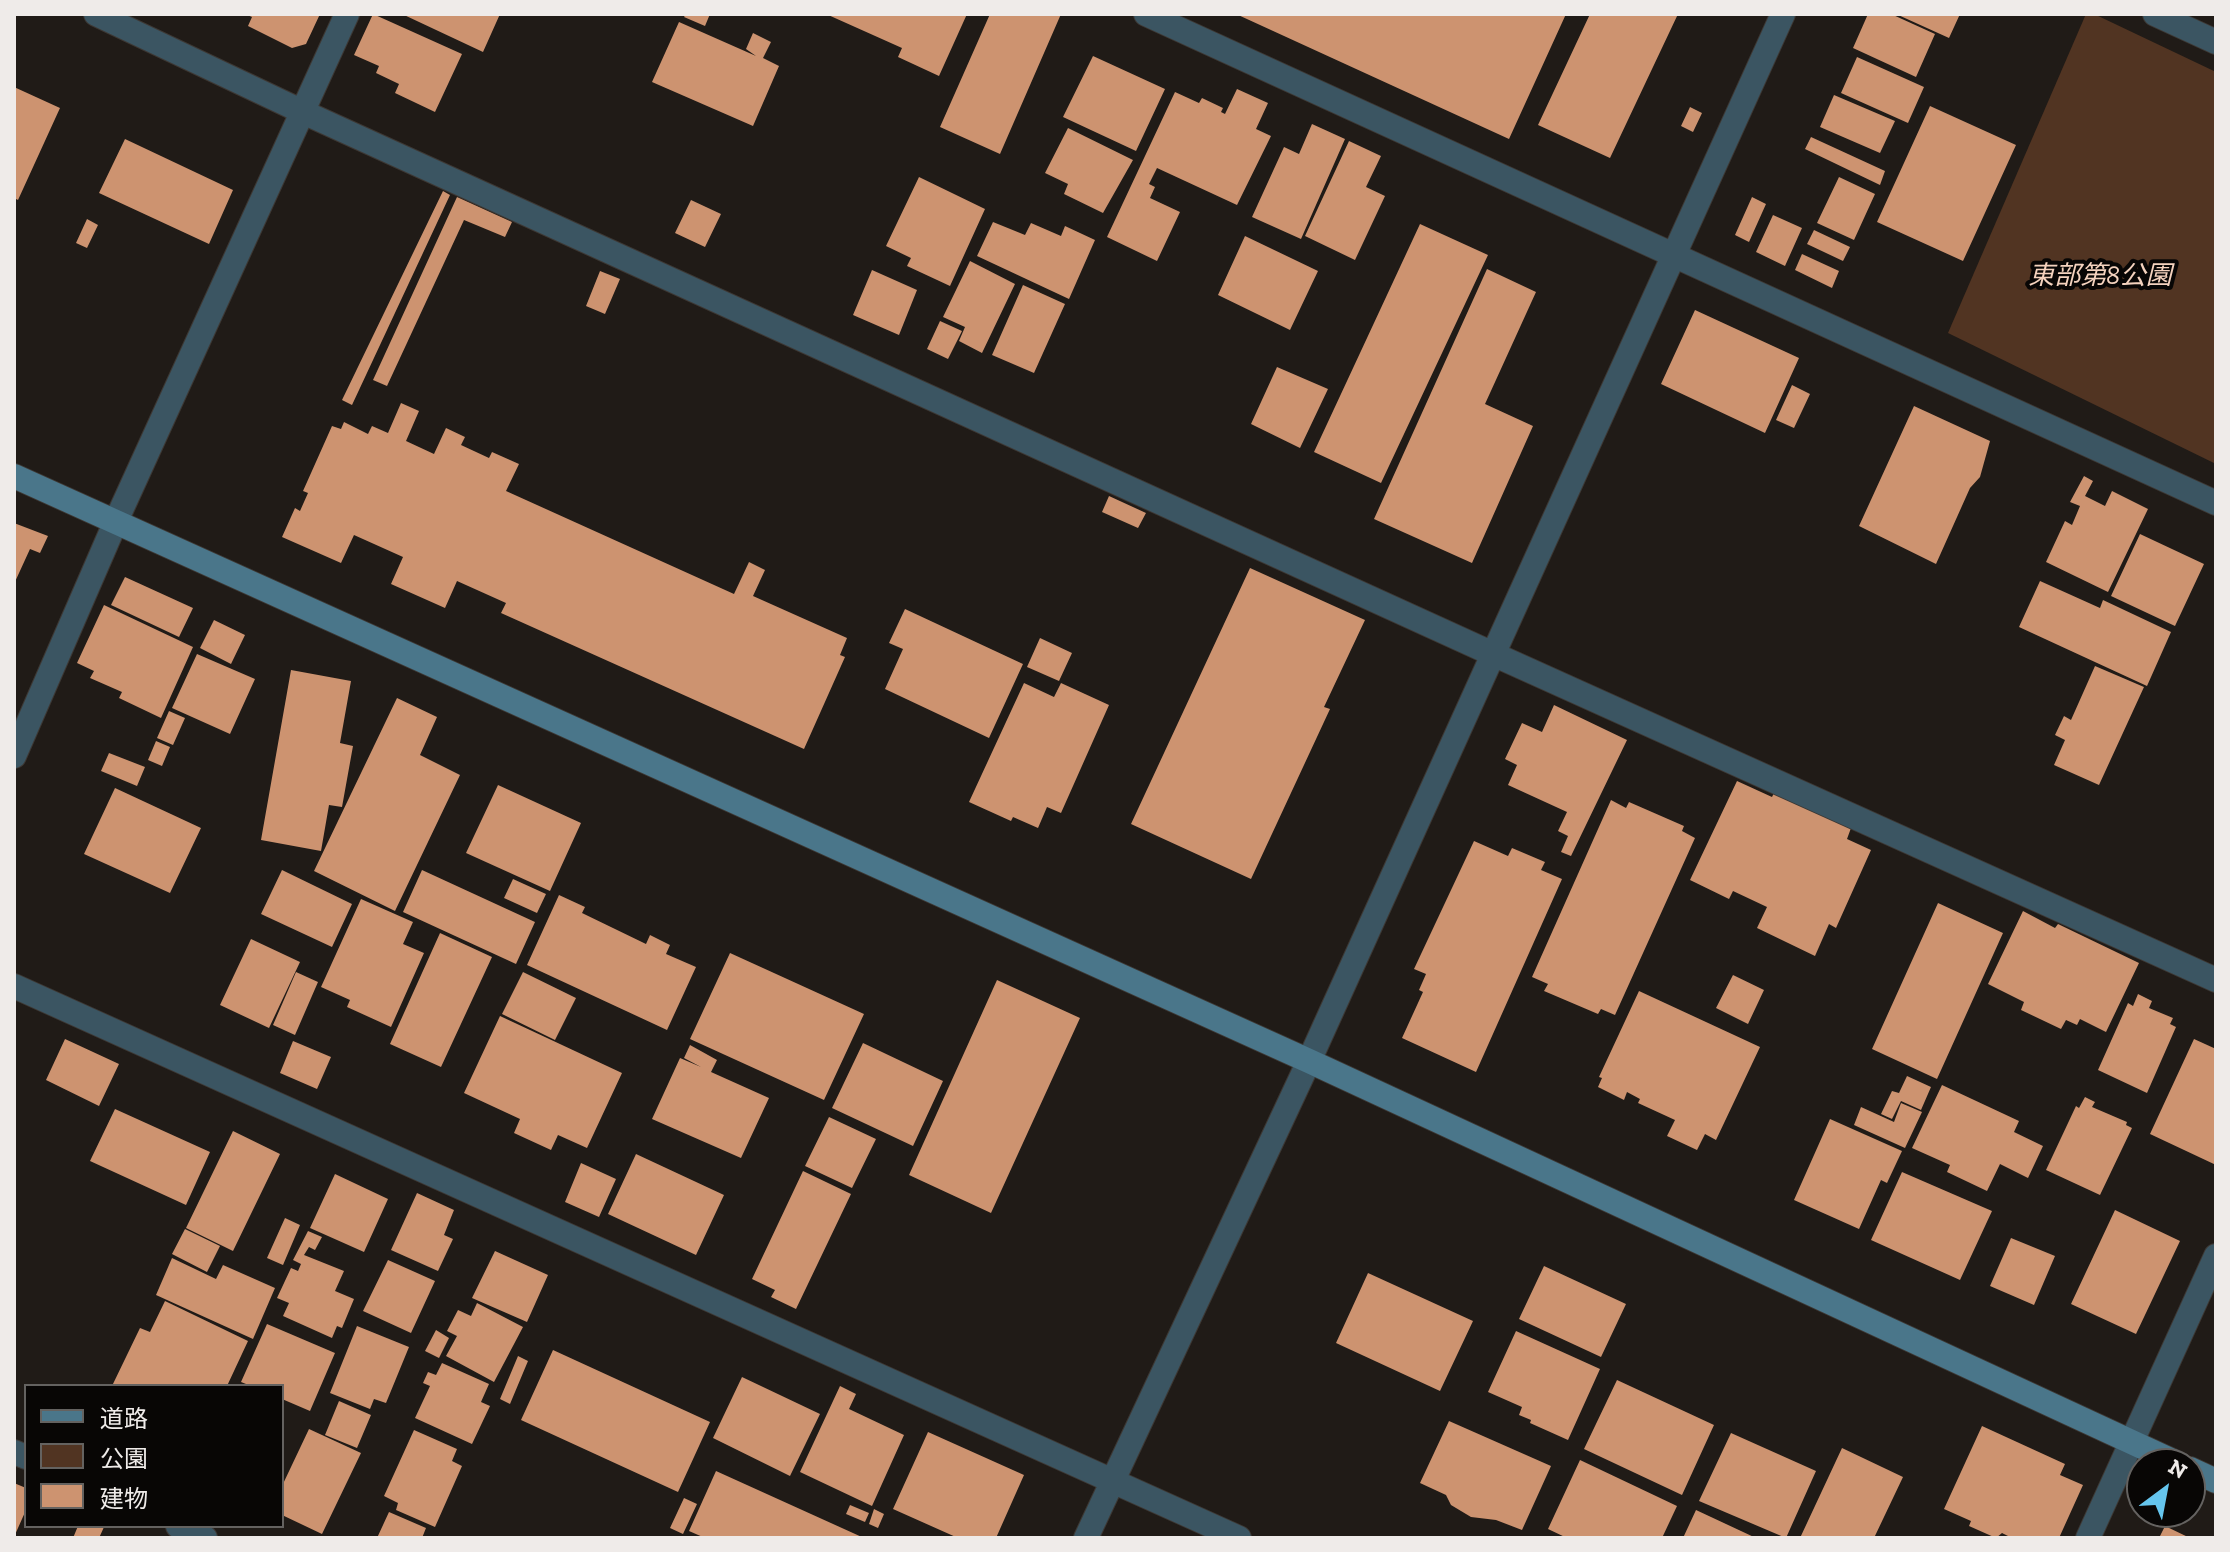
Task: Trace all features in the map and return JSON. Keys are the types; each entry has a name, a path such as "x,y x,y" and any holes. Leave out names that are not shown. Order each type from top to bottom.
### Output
{"street":[{"path":"96,14 303,112 2216,980"},
{"path":"14,756 116,521 347,14"},
{"path":"1146,14 2216,503"},
{"path":"1086,1538 1309,1061 1783,14"},
{"path":"2155,14 2216,42"},
{"path":"14,476 1309,1061 2143,1448"},
{"path":"14,986 1239,1538"},
{"path":"2088,1538 2216,1256"},
{"path":"182,1528 205,1538"}],"green space":[{"name":"東部第8公園","path":"2086,14 2094,14 2216,72 2216,464 1948,333"}],"building":[{"path":"245,14 320,14 306,44 292,48 248,26 252,17"},
{"path":"373,14 462,54 435,112 395,93 399,84 376,73 379,66 354,55"},
{"path":"402,14 500,14 483,52"},
{"path":"686,14 710,14 705,26 684,17"},
{"path":"826,14 967,14 939,76 898,57 902,48"},
{"path":"990,14 1061,14 1000,154 940,127"},
{"path":"1236,14 1566,14 1509,139"},
{"path":"1590,14 1678,14 1610,158 1538,125"},
{"path":"1868,14 1891,14 1935,34 1916,77 1853,48"},
{"path":"1896,14 1960,14 1949,38"},
{"path":"679,22 756,56 746,49 753,33 771,42 763,58 779,66 753,126 652,82"},
{"path":"1093,56 1165,89 1136,151 1063,117"},
{"path":"1857,57 1924,87 1908,123 1841,93"},
{"path":"14,87 60,108 18,200 14,198"},
{"path":"1237,89 1268,103 1256,129 1271,136 1237,205 1157,168 1149,184 1155,187 1150,198 1180,212 1157,261 1107,237 1175,92 1199,103 1202,98 1223,108 1221,112 1225,114"},
{"path":"1834,95 1895,121 1880,153 1820,127"},
{"path":"1930,106 2016,145 1963,261 1877,222"},
{"path":"1690,107 1702,113 1693,132 1681,126"},
{"path":"1312,124 1345,139 1301,239 1252,217 1284,147 1299,154"},
{"path":"1068,128 1133,160 1103,213 1064,194 1068,184 1045,173"},
{"path":"1811,137 1885,171 1880,185 1805,149"},
{"path":"125,139 233,190 209,244 99,193"},
{"path":"1349,141 1381,156 1366,187 1385,196 1355,260 1305,236"},
{"path":"919,177 985,209 950,286 907,266 911,258 886,246"},
{"path":"1839,177 1875,194 1854,240 1817,223"},
{"path":"443,191 450,195 352,405 342,400"},
{"path":"457,197 512,222 505,237 464,220 387,386 373,380"},
{"path":"1752,197 1766,204 1749,242 1735,235"},
{"path":"691,200 721,214 705,247 675,233"},
{"path":"1773,215 1802,228 1785,266 1756,252"},
{"path":"87,219 98,225 87,248 76,243"},
{"path":"993,222 1025,235 1031,223 1061,236 1065,226 1095,240 1069,299 977,256"},
{"path":"1420,224 1488,255 1381,483 1314,452"},
{"path":"1814,230 1850,247 1843,261 1807,244"},
{"path":"1245,236 1318,271 1290,330 1218,295"},
{"path":"1802,254 1839,271 1832,288 1795,270"},
{"path":"970,261 1015,284 982,353 959,341 965,327 943,317"},
{"path":"1487,269 1536,292 1485,404 1533,426 1472,563 1374,519"},
{"path":"872,270 917,290 899,335 853,315"},
{"path":"600,271 620,279 605,314 586,306"},
{"path":"1023,285 1065,304 1034,373 992,355"},
{"path":"1695,310 1799,358 1765,433 1661,384"},
{"path":"940,321 962,331 948,359 927,349"},
{"path":"1277,367 1328,389 1300,448 1251,424"},
{"path":"1792,385 1810,394 1794,428 1776,420"},
{"path":"401,403 419,411 406,441 434,454 446,428 465,437 461,445 489,458 492,452 519,464 506,491 734,594 749,562 765,570 753,596 847,638 840,655 845,657 804,749 501,613 506,603 457,581 445,608 391,584 403,557 354,535 341,563 282,537 295,508 300,511 308,493 303,491 332,426 341,429 344,422 368,434 372,426 388,433"},
{"path":"1914,406 1990,441 1980,477 1970,488 1936,564 1859,526"},
{"path":"2084,476 2093,481 2085,496 2105,506 2112,491 2148,509 2108,592 2046,562 2065,521 2072,525 2080,506 2070,502"},
{"path":"1109,496 1146,513 1138,528 1102,512"},
{"path":"14,523 48,536 40,553 30,549 14,584"},
{"path":"2140,534 2204,564 2175,626 2111,596"},
{"path":"1250,568 1365,620 1324,707 1330,709 1251,879 1131,824"},
{"path":"125,577 193,608 179,637 111,605"},
{"path":"2040,581 2100,608 2103,600 2171,632 2147,686 2019,627"},
{"path":"104,605 193,647 161,718 119,698 122,692 90,678 94,671 77,663"},
{"path":"905,609 1023,664 989,738 885,689 903,649 889,643"},
{"path":"214,620 245,635 231,664 200,648"},
{"path":"1040,638 1072,653 1059,681 1027,667"},
{"path":"197,654 255,679 230,734 172,708"},
{"path":"2095,666 2144,687 2099,785 2054,765 2065,740 2055,735 2064,716 2071,720"},
{"path":"291,670 351,681 340,743 353,746 342,807 329,805 321,851 261,840"},
{"path":"1024,683 1054,697 1061,683 1109,705 1061,813 1047,807 1038,828 1013,817 1011,821 969,802"},
{"path":"397,698 437,717 420,755 460,775 395,911 314,871"},
{"path":"1554,705 1627,740 1571,856 1561,852 1568,836 1558,831 1567,812 1508,785 1517,765 1505,759 1522,723 1542,732"},
{"path":"169,711 185,718 173,745 157,738"},
{"path":"156,741 170,747 162,766 148,760"},
{"path":"109,753 145,767 137,786 101,771"},
{"path":"1737,781 1772,797 1774,793 1851,828 1847,839 1871,850 1836,928 1829,924 1815,956 1757,928 1767,907 1733,891 1729,899 1690,880"},
{"path":"498,785 581,823 550,891 466,853"},
{"path":"115,788 201,828 170,893 84,854"},
{"path":"1611,800 1626,808 1629,802 1684,826 1682,831 1695,838 1615,1015 1601,1009 1598,1014 1544,991 1548,984 1532,977"},
{"path":"1474,841 1508,856 1512,848 1545,862 1541,870 1562,879 1476,1072 1402,1038 1423,992 1419,990 1426,974 1414,969"},
{"path":"282,870 352,904 332,947 261,914"},
{"path":"422,870 535,922 516,964 403,912"},
{"path":"513,879 546,894 537,913 504,898"},
{"path":"559,895 585,907 582,913 646,944 650,935 670,945 666,954 696,967 667,1030 527,965"},
{"path":"361,899 413,922 403,944 424,953 391,1027 347,1007 350,1000 321,987"},
{"path":"1938,903 2003,933 1937,1079 1872,1049"},
{"path":"2023,911 2055,928 2058,924 2139,963 2106,1032 2080,1019 2077,1025 2066,1020 2061,1029 2021,1010 2024,1002 1988,984"},
{"path":"440,933 492,957 441,1067 390,1044"},
{"path":"251,939 300,962 269,1028 220,1005"},
{"path":"730,953 864,1014 824,1100 690,1039"},
{"path":"296,972 318,982 295,1035 273,1025"},
{"path":"523,972 576,998 555,1040 502,1014"},
{"path":"1733,975 1764,990 1748,1024 1716,1008"},
{"path":"997,980 1080,1018 991,1213 909,1175"},
{"path":"1639,991 1760,1047 1716,1140 1705,1134 1697,1150 1667,1136 1675,1120 1638,1103 1640,1099 1627,1092 1624,1100 1598,1087 1602,1078 1599,1077"},
{"path":"2138,994 2152,1001 2149,1008 2173,1018 2170,1024 2176,1027 2147,1093 2098,1070 2128,1003 2133,1006"},
{"path":"500,1016 622,1073 587,1148 558,1135 551,1150 514,1133 520,1119 464,1093"},
{"path":"65,1039 119,1064 99,1106 46,1080"},
{"path":"2194,1039 2216,1049 2216,1165 2150,1134"},
{"path":"293,1041 331,1057 317,1089 280,1073"},
{"path":"863,1043 943,1081 913,1146 832,1108"},
{"path":"690,1045 717,1060 711,1072 769,1098 741,1158 652,1119 680,1058 701,1067 684,1058"},
{"path":"1907,1076 1931,1087 1921,1110 1901,1101 1892,1119 1881,1114 1892,1091 1899,1093"},
{"path":"1942,1085 2019,1121 2014,1132 2043,1146 2028,1178 2000,1164 1987,1191 1947,1172 1950,1165 1912,1148"},
{"path":"2085,1097 2095,1102 2092,1107 2127,1122 2126,1125 2132,1128 2100,1195 2046,1170 2076,1106 2079,1108"},
{"path":"1901,1103 1922,1112 1905,1148 1854,1125 1861,1107 1894,1122"},
{"path":"115,1109 210,1152 186,1205 90,1161"},
{"path":"829,1117 876,1139 852,1188 805,1166"},
{"path":"1830,1119 1902,1151 1887,1183 1881,1180 1859,1229 1794,1200"},
{"path":"233,1131 280,1154 233,1251 186,1228"},
{"path":"636,1154 724,1195 696,1255 608,1214"},
{"path":"581,1163 616,1179 599,1217 565,1202"},
{"path":"803,1171 851,1194 796,1309 771,1297 775,1290 752,1279"},
{"path":"1902,1172 1992,1211 1960,1280 1871,1240"},
{"path":"335,1174 388,1199 364,1252 310,1228"},
{"path":"417,1193 454,1210 444,1235 453,1239 438,1271 391,1250"},
{"path":"2115,1210 2180,1241 2136,1334 2071,1304"},
{"path":"285,1218 300,1225 283,1265 267,1258"},
{"path":"185,1229 220,1246 207,1272 172,1254"},
{"path":"308,1231 322,1237 315,1250 309,1247 304,1255 344,1271 335,1291 354,1299 342,1328 337,1326 332,1338 283,1316 289,1303 277,1298 291,1268 298,1271 301,1264 293,1260"},
{"path":"2011,1238 2055,1256 2034,1305 1990,1286"},
{"path":"495,1251 548,1275 527,1322 472,1298"},
{"path":"172,1258 216,1279 223,1265 275,1288 253,1339 156,1295"},
{"path":"388,1260 435,1281 411,1333 363,1311"},
{"path":"1544,1266 1626,1304 1601,1357 1519,1319"},
{"path":"1368,1273 1473,1321 1440,1391 1336,1343"},
{"path":"165,1301 248,1341 228,1384 113,1384 140,1328 150,1332"},
{"path":"477,1303 523,1327 494,1382 446,1356 457,1336 447,1331 458,1310 471,1316"},
{"path":"267,1324 335,1353 310,1411 284,1400 284,1384 241,1382"},
{"path":"357,1326 409,1347 386,1403 374,1399 370,1409 330,1393"},
{"path":"436,1330 449,1338 439,1358 425,1351"},
{"path":"1516,1331 1600,1369 1568,1440 1530,1423 1531,1420 1519,1415 1522,1407 1488,1392"},
{"path":"553,1350 710,1422 678,1492 521,1420"},
{"path":"518,1356 528,1361 510,1404 500,1399"},
{"path":"442,1363 489,1384 481,1402 490,1406 472,1444 415,1418 430,1386 423,1383 428,1372 436,1375"},
{"path":"742,1377 820,1414 790,1476 713,1438"},
{"path":"1617,1380 1714,1425 1682,1495 1584,1449"},
{"path":"840,1386 856,1394 849,1409 904,1435 872,1506 800,1472"},
{"path":"339,1401 371,1415 357,1448 325,1435"},
{"path":"1449,1421 1551,1466 1522,1530 1496,1520 1471,1517 1451,1505 1446,1495 1420,1483"},
{"path":"1982,1426 2065,1464 2060,1475 2083,1485 2059,1538 2012,1538 2002,1533 1996,1538 1969,1526 1971,1521 1944,1509"},
{"path":"309,1429 361,1453 322,1534 284,1516 284,1482"},
{"path":"414,1430 457,1449 452,1461 462,1466 435,1527 396,1510 398,1503 384,1496"},
{"path":"928,1432 1024,1475 996,1538 958,1538 893,1509"},
{"path":"1731,1433 1816,1471 1786,1538 1699,1501"},
{"path":"1842,1448 1903,1477 1874,1538 1800,1538"},
{"path":"1580,1460 1677,1506 1662,1538 1567,1538 1548,1529"},
{"path":"716,1471 864,1538 705,1538 689,1531"},
{"path":"14,1483 24,1487 24,1514 14,1537"},
{"path":"684,1498 697,1504 683,1534 670,1528"},
{"path":"850,1505 869,1513 865,1522 846,1514"},
{"path":"874,1509 884,1514 878,1528 869,1524"},
{"path":"1696,1510 1756,1538 1683,1538"},
{"path":"389,1512 426,1528 422,1538 377,1538"},
{"path":"77,1528 104,1528 99,1538 73,1538"},
{"path":"2164,1528 2169,1528 2190,1538 2159,1538"}]}
